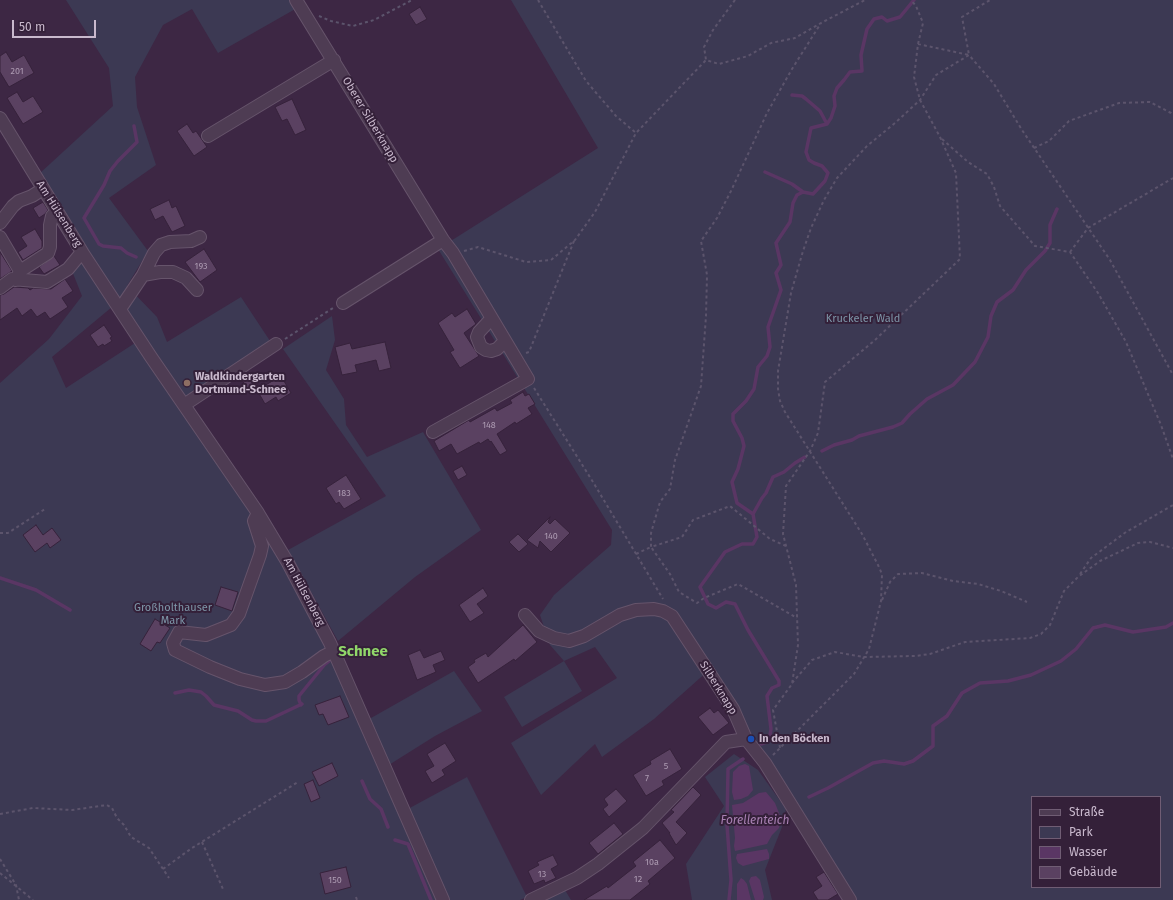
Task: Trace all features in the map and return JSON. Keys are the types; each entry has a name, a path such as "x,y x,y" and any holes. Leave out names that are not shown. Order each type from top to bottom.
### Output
{"street":[{"name":"Oberer Silberknapp","path":"299,4 443,240 453,253 528,379"},
{"path":"208,136 334,60"},
{"name":"Am Hülsenberg","path":"0,118 82,252 151,358 258,513 288,563 334,651 443,900"},
{"path":"0,223 12,206 43,189"},
{"path":"0,288 48,253 50,247 50,225 52,216 57,212"},
{"path":"0,237 18,276"},
{"path":"120,309 143,275 154,253 161,245 170,242 191,241 200,237"},
{"path":"343,302 443,240"},
{"path":"18,276 47,282 68,269 82,252"},
{"path":"143,275 160,272 174,272 186,278 197,290"},
{"path":"491,319 478,332 477,336 481,347 491,351 497,349 505,341"},
{"path":"184,405 276,344"},
{"path":"433,432 528,379"},
{"path":"258,513 254,521 262,546 239,614 231,625 206,635 179,632 173,643 175,650 240,679 265,684 285,682 334,651"},
{"path":"524,615 539,631 554,638 569,640 584,636 620,615 636,610 654,609 663,611 672,616"},
{"name":"Silberknapp","path":"672,616 733,709 746,739 765,763 850,900"},
{"path":"531,900 576,878 598,864 643,828 726,742 746,739"}],"path":[{"path":"299,4 331,21 353,26 374,20 412,0"},
{"path":"538,0 586,81 616,116 636,133"},
{"path":"706,60 704,47 713,30 735,0"},
{"path":"706,60 719,64 748,56 771,43 795,38 820,23 865,0"},
{"path":"792,684 798,645 796,585 783,534 786,486 810,451 818,433 825,382 876,340 960,259 956,173 940,137 920,100 914,77 918,44 923,23 916,6 911,0"},
{"path":"990,0 962,17 969,55 994,84 1034,148 1110,260 1173,375"},
{"path":"797,618 738,584 697,602 679,592 670,574 651,547 651,533 660,502 670,489 675,460 701,386 706,316 707,275 701,241 716,218 746,160 767,113 820,23"},
{"path":"918,44 969,55"},
{"path":"881,601 882,574 878,565 858,528 785,412 780,401 778,371 791,293 803,251 814,221 837,178 867,146 920,100 936,75 969,55"},
{"path":"515,357 529,352 575,240 595,212 636,133 706,60"},
{"path":"1034,148 1049,142 1069,121 1119,103 1150,102 1173,115"},
{"path":"940,137 968,162 987,174 994,187 1000,206 1035,246 1070,252 1098,293 1126,342 1161,425 1173,459"},
{"path":"1070,252 1088,228 1173,178"},
{"path":"453,253 478,247 526,262 551,260 575,240"},
{"path":"276,344 343,302"},
{"path":"528,379 593,482 672,616"},
{"path":"1027,602 1001,591 978,584 952,581 922,573 898,574 890,582 881,601 869,649 864,657 854,674 780,748 773,710 812,660 835,652 864,657 930,654 965,642 1030,638 1041,634 1050,625 1064,591 1092,558 1126,532 1173,505"},
{"path":"636,554 651,547 682,537 693,520 730,506 770,539 786,546"},
{"path":"0,533 8,534 45,509"},
{"path":"1078,576 1100,561 1138,543 1150,542 1173,548"},
{"path":"163,869 202,842 298,782"},
{"path":"0,814 33,808 72,810 107,805 112,808 116,818 124,825 132,837 149,848 169,878"},
{"path":"202,842 223,889"},
{"path":"0,859 16,885 19,900"},
{"path":"0,872 33,900"}],"green space":[{"name":"Großholthauser Mark","path":"66,0 292,0 297,8 218,53 192,9 163,25 135,77 137,107 156,165 109,198 148,251 127,286 157,317 167,342 241,297 272,344 187,401 112,307 52,357 66,388 135,343 190,418 291,572 346,689 364,737 437,900 0,900 0,383 49,339 82,296 72,271 87,251 39,174 113,106 109,68"},
{"name":"Kruckeler Wald","path":"511,0 1173,0 1173,900 854,900 709,670 654,719 602,757 595,744 541,795 511,743 617,678 595,647 564,661 550,645 540,615 554,595 611,545 612,530 438,249 598,148"},
{"path":"332,316 335,340 326,370 344,399 346,425 367,457 423,432 481,530 415,577 338,641 288,550 386,496 283,349"},
{"path":"564,661 582,691 522,727 504,697"},
{"path":"454,671 482,711 435,736 384,768 364,722"},
{"path":"734,754 758,770 786,809 782,827 765,870 772,900 692,900 686,864 724,806 705,777"},
{"path":"467,777 527,897 520,900 448,900 406,810"},
{"path":"565,890 571,900 546,900"}],"water":[{"name":"Forellenteich","path":"745,764 749,766 753,790 748,796 734,800 732,792 733,772 739,766"},
{"name":"Forellenteich","path":"766,792 775,803 781,818 779,828 772,835 767,844 735,851 732,805 743,803 759,793"},
{"name":"Forellenteich","path":"767,849 769,859 743,866 738,863 736,858 737,854"},
{"path":"756,876 760,880 764,897 763,900 755,900 749,881 751,877"},
{"path":"741,878 747,884 751,900 737,900 737,884"}],"building":[{"path":"420,7 427,19 416,25 409,14"},
{"path":"6,52 12,62 24,55 34,73 9,87 0,72 0,56"},
{"path":"17,92 23,102 33,96 43,112 23,124 7,98"},
{"path":"292,99 306,130 295,135 287,119 282,121 275,107"},
{"path":"187,124 193,133 196,131 207,147 194,156 177,131"},
{"path":"169,200 172,208 176,206 185,226 172,232 163,216 155,220 150,209"},
{"path":"43,202 48,210 39,218 33,208"},
{"path":"35,229 42,241 42,248 23,260 18,252 27,246 21,237"},
{"path":"204,249 217,270 200,282 185,262"},
{"path":"0,252 12,271 0,279"},
{"path":"54,256 60,265 44,274 39,267"},
{"path":"65,279 73,291 62,298 68,307 50,319 45,312 37,317 31,309 22,316 17,308 0,320 0,295 14,287 28,288 30,290 33,288 51,289"},
{"path":"467,309 476,324 464,333 479,356 460,368 450,352 454,350 438,323 452,313 455,317"},
{"path":"104,325 112,337 110,338 112,341 104,346 103,344 98,347 90,335"},
{"path":"385,342 391,368 379,371 376,360 355,365 357,372 342,375 335,347 350,343 352,349"},
{"path":"251,374 258,385 249,391 242,380"},
{"path":"281,376 291,393 278,401 276,397 265,404 257,390"},
{"path":"523,392 525,396 529,394 535,404 528,408 532,414 516,424 515,422 497,434 507,451 500,455 488,439 480,444 479,442 457,454 451,444 439,451 434,441 469,420 470,422 495,408 497,411 512,403 510,400"},
{"path":"462,466 467,475 458,480 453,471"},
{"path":"346,475 361,499 344,509 339,502 336,504 326,488"},
{"path":"550,517 548,522 550,524 555,519 570,533 551,552 540,541 538,548 527,540"},
{"path":"36,525 43,535 52,528 61,540 50,548 47,543 35,552 23,535"},
{"path":"518,534 528,544 519,552 509,542"},
{"path":"221,587 238,592 232,611 215,605"},
{"path":"483,588 488,596 477,604 484,613 470,622 459,605"},
{"path":"155,619 170,628 160,643 157,642 151,651 140,644"},
{"path":"523,625 537,642 515,661 514,659 478,683 468,667 475,662 474,660 486,653 488,657"},
{"path":"420,650 424,658 441,651 445,660 433,665 436,672 417,680 408,655"},
{"path":"340,696 349,717 328,725 323,714 319,715 315,705"},
{"path":"710,708 714,713 718,710 729,723 713,735 698,717"},
{"path":"445,743 456,761 442,770 445,775 432,783 425,771 434,766 427,754"},
{"path":"670,749 682,769 662,781 664,785 646,796 633,775 651,764 650,761"},
{"path":"332,763 338,776 319,786 312,772"},
{"path":"313,780 320,798 311,802 304,784"},
{"path":"693,787 701,795 676,822 687,833 676,845 670,833 662,823 674,812 671,810"},
{"path":"616,789 627,801 609,817 603,809 608,805 604,799"},
{"path":"614,823 623,834 598,854 589,843"},
{"path":"660,840 675,858 648,881 650,884 630,900 584,900 607,886 608,888 636,866 633,862"},
{"path":"553,855 558,865 551,869 556,878 545,883 544,880 534,884 528,871 539,865 537,862"},
{"path":"346,867 351,887 325,894 320,873"},
{"path":"824,872 838,894 828,900 818,900 813,892 822,886 816,877"}],"waterway":[{"path":"761,744 769,741 771,729 767,696 772,688 779,685 779,681 748,630 735,604 726,602 716,608 708,604 700,587 725,552 742,544 753,544 757,537 753,514 737,503 732,482 738,469 744,446 742,438 733,421 733,414 746,401 754,389 758,367 767,356 770,347 768,327 781,290 776,273 781,265 776,243 790,222 793,203 797,195 803,192 813,194 825,181 828,173 822,166 809,160 806,152 811,128 827,124 831,118 835,106 834,96 837,88 850,72 862,71 861,55 867,29 874,19 882,17 887,21 900,17 914,0"},
{"path":"792,95 802,96 806,99 820,111 827,124"},
{"path":"134,126 137,142 110,171 104,185 84,218 99,244 103,246 121,248 127,253 136,257"},
{"path":"765,172 792,184 803,192"},
{"path":"822,451 859,436 893,427 902,423 927,399 953,385 975,362 988,337 991,316 997,302 1013,290 1026,270 1045,251 1050,243 1050,225 1057,209"},
{"path":"753,514 766,493 773,477 784,472 805,457"},
{"path":"0,578 36,590 70,610"},
{"path":"809,797 873,763 884,761 904,764 913,761 933,746 933,726 947,716 962,693 980,683 1008,681 1031,675 1061,661 1076,649 1093,628 1105,625 1133,632 1166,627 1173,623"},
{"path":"301,705 299,696 329,661"},
{"path":"175,693 189,690 201,692 214,705 238,711 256,721 266,721 302,704"},
{"path":"729,900 731,880 727,825 728,769 743,759"},
{"path":"362,781 370,799 381,809 388,827"},
{"path":"395,840 408,844 431,900"}],"place":[{"name":"Waldkindergarten Dortmund-Schnee","path":"187,383"},
{"name":"In den Böcken","path":"751,739"}],"district":[{"name":"Schnee","path":"363,652"}]}
